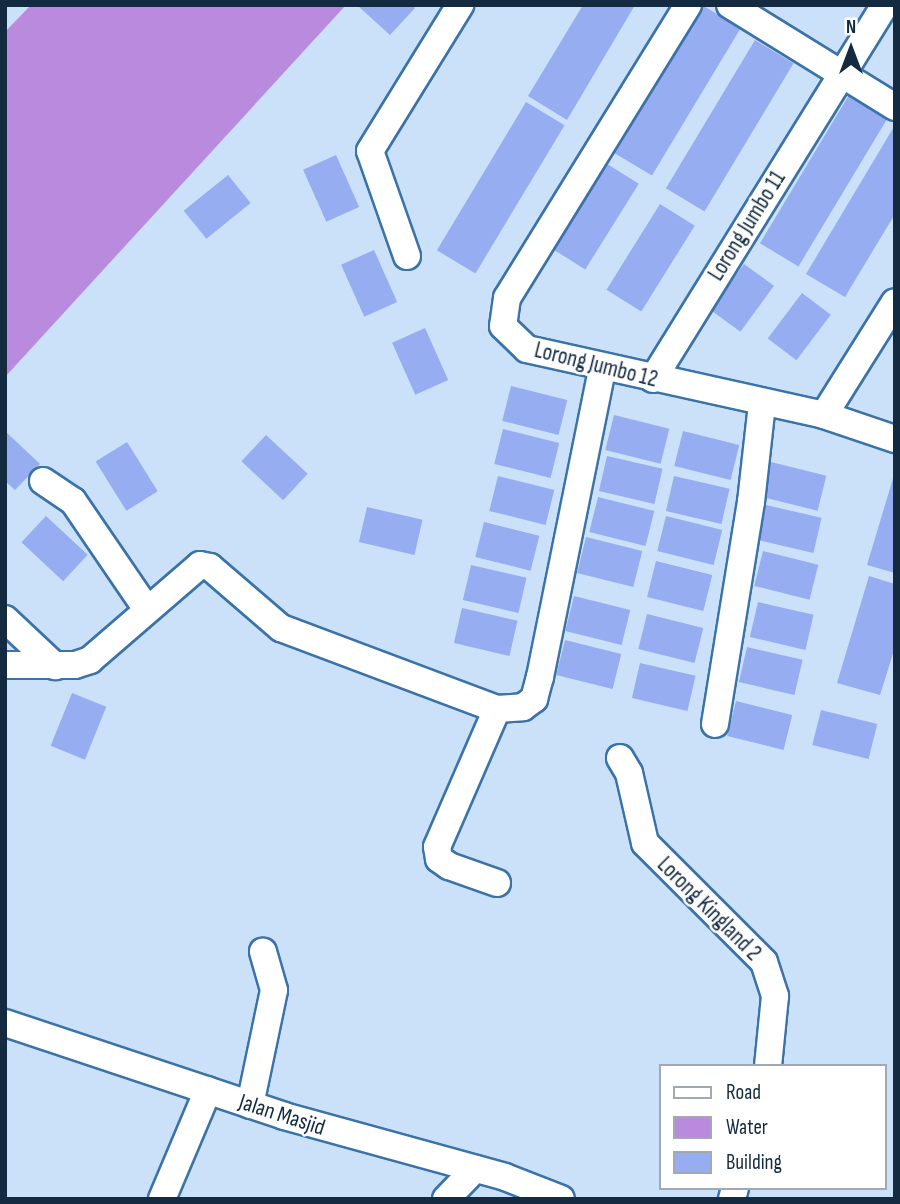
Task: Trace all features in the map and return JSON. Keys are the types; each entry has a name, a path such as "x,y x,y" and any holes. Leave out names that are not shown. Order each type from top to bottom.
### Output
{"street":[{"path":"407,256 370,151 460,5"},
{"name":"Lorong Jumbo 12","path":"688,5 506,298 502,312 503,326 527,349 602,369 824,415 895,439"},
{"path":"730,5 895,107"},
{"name":"Lorong Jumbo 11","path":"653,379 885,5"},
{"path":"824,415 895,302"},
{"path":"5,665 55,666 90,660 146,608 200,565 210,567 281,628 497,709 511,710 534,699 566,565 602,369"},
{"path":"715,724 751,502 762,404"},
{"path":"43,481 73,501 146,608"},
{"path":"5,619 55,666"},
{"path":"497,709 437,848 439,859 449,866 497,883"},
{"name":"Lorong Kingland 2","path":"620,758 629,773 645,843 764,962 775,996 768,1064"},
{"path":"250,1105 273,1003 274,990 263,952"},
{"name":"Jalan Masjid","path":"5,1023 250,1105 475,1169 561,1199"},
{"path":"162,1199 208,1090"},
{"path":"446,1199 475,1169"}],"water":[{"path":"31,5 346,5 5,377 5,32"}],"building":[{"path":"357,5 411,5 415,8 390,35"},
{"path":"583,5 635,5 567,120 528,96"},
{"path":"702,5 741,28 652,176 613,152"},
{"path":"755,40 794,63 704,211 666,188"},
{"path":"849,95 888,118 798,266 760,243"},
{"path":"526,102 565,125 475,273 437,250"},
{"path":"895,125 895,214 845,297 806,274"},
{"path":"336,155 359,207 326,222 303,170"},
{"path":"604,162 639,184 585,269 550,248"},
{"path":"228,175 251,203 206,239 184,211"},
{"path":"660,204 695,226 641,311 606,290"},
{"path":"374,250 397,302 364,317 341,265"},
{"path":"744,264 774,286 740,332 710,310"},
{"path":"802,293 831,315 796,360 768,339"},
{"path":"425,328 448,380 415,395 392,343"},
{"path":"511,386 567,400 559,435 502,421"},
{"path":"614,415 669,429 661,464 605,450"},
{"path":"503,429 559,443 551,478 494,464"},
{"path":"5,431 40,464 15,490 5,481"},
{"path":"683,431 739,445 731,480 674,466"},
{"path":"266,435 308,474 283,500 241,461"},
{"path":"127,442 158,491 126,511 96,462"},
{"path":"607,456 663,469 654,504 599,491"},
{"path":"771,462 826,476 818,511 762,497"},
{"path":"895,475 895,573 867,565"},
{"path":"498,476 554,490 546,525 489,511"},
{"path":"674,476 730,489 721,524 666,511"},
{"path":"598,497 654,511 646,546 589,532"},
{"path":"766,505 822,518 813,553 758,540"},
{"path":"367,507 423,520 414,555 359,542"},
{"path":"46,516 88,555 63,581 21,542"},
{"path":"666,516 722,530 714,565 657,551"},
{"path":"484,522 539,536 531,571 475,557"},
{"path":"586,537 642,551 633,587 577,573"},
{"path":"763,551 818,565 810,600 754,586"},
{"path":"656,561 712,575 703,611 647,597"},
{"path":"471,565 527,578 518,613 463,600"},
{"path":"869,576 895,584 895,647 880,695 837,683"},
{"path":"574,596 630,610 622,645 565,631"},
{"path":"758,602 814,615 805,650 750,637"},
{"path":"462,608 518,621 509,656 454,643"},
{"path":"647,614 703,628 695,663 638,649"},
{"path":"565,640 621,654 613,689 556,675"},
{"path":"747,647 803,660 794,695 739,682"},
{"path":"640,663 696,676 687,711 632,698"},
{"path":"72,693 106,707 85,760 51,746"},
{"path":"736,701 792,715 784,750 727,736"},
{"path":"821,710 877,724 869,759 812,745"}]}
